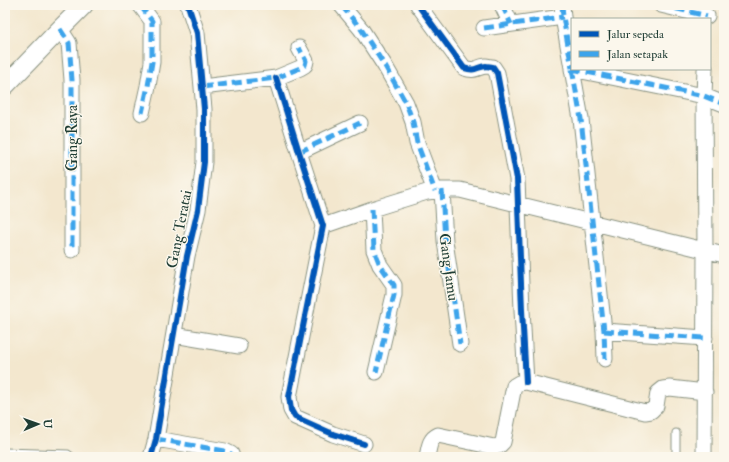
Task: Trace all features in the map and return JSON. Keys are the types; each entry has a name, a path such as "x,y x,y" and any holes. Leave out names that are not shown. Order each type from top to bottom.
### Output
{"street":[{"path":"5,86 84,5"},
{"path":"140,5 152,21 152,62 142,113"},
{"name":"Gang Teratai","path":"152,457 187,256 198,210 204,162 204,108 197,33 188,5"},
{"name":"Gang Jamu","path":"341,5 360,29 385,66 406,103 413,122 418,143 439,190 460,344"},
{"path":"418,5 464,68 475,70 485,66 493,67 497,74 517,179 526,382"},
{"path":"502,5 511,24"},
{"path":"661,5 707,13"},
{"path":"484,28 511,24 563,11 571,63"},
{"name":"Gang Raya","path":"60,29 69,43 72,80 72,250"},
{"path":"202,87 276,78 305,65 306,61 299,48"},
{"path":"572,70 580,119 592,222 604,331 604,359"},
{"path":"577,70 704,96 724,104"},
{"path":"704,457 705,70"},
{"path":"276,78 323,226 289,397 292,410 295,417 333,434 364,444"},
{"path":"299,152 360,123"},
{"path":"323,226 427,192 439,190 460,190 724,255"},
{"path":"372,209 374,250 380,265 394,285 394,295 376,372"},
{"path":"604,331 705,338"},
{"path":"174,335 239,346"},
{"path":"427,457 429,444 433,437 438,435 494,447 499,446 503,442 514,386 519,383 526,382 645,412 651,411 656,406 658,393 663,389 670,388 704,392"},
{"path":"156,439 225,451 231,454 232,457"}],"lane":[{"path":"676,433 676,457"},
{"path":"5,452 68,454 72,457"}],"marked path":[{"path":"140,5 152,21 152,62 142,113"},
{"path":"341,5 361,29 385,66 406,103 413,122 417,143 435,191"},
{"path":"502,5 511,24"},
{"path":"562,5 571,62"},
{"path":"661,5 707,16"},
{"path":"484,28 563,17"},
{"path":"60,29 69,43 72,80 72,250"},
{"path":"202,87 276,78 305,65 306,61 299,48"},
{"path":"572,70 581,119 604,331 605,359"},
{"path":"577,70 704,96 724,104"},
{"path":"299,152 360,123"},
{"path":"442,190 445,241 460,344"},
{"path":"372,209 374,250 380,265 394,285 394,295 376,372"},
{"path":"604,331 705,338"},
{"path":"156,439 225,451 231,454 232,457"}],"cycle path":[{"path":"151,457 156,439 187,256 198,210 204,162 204,109 197,33 188,5"},
{"path":"418,5 464,68 474,69 488,66 493,67 497,73 517,179 526,382"},
{"path":"276,78 323,226 289,397 291,410 295,417 333,434 364,444"}]}
